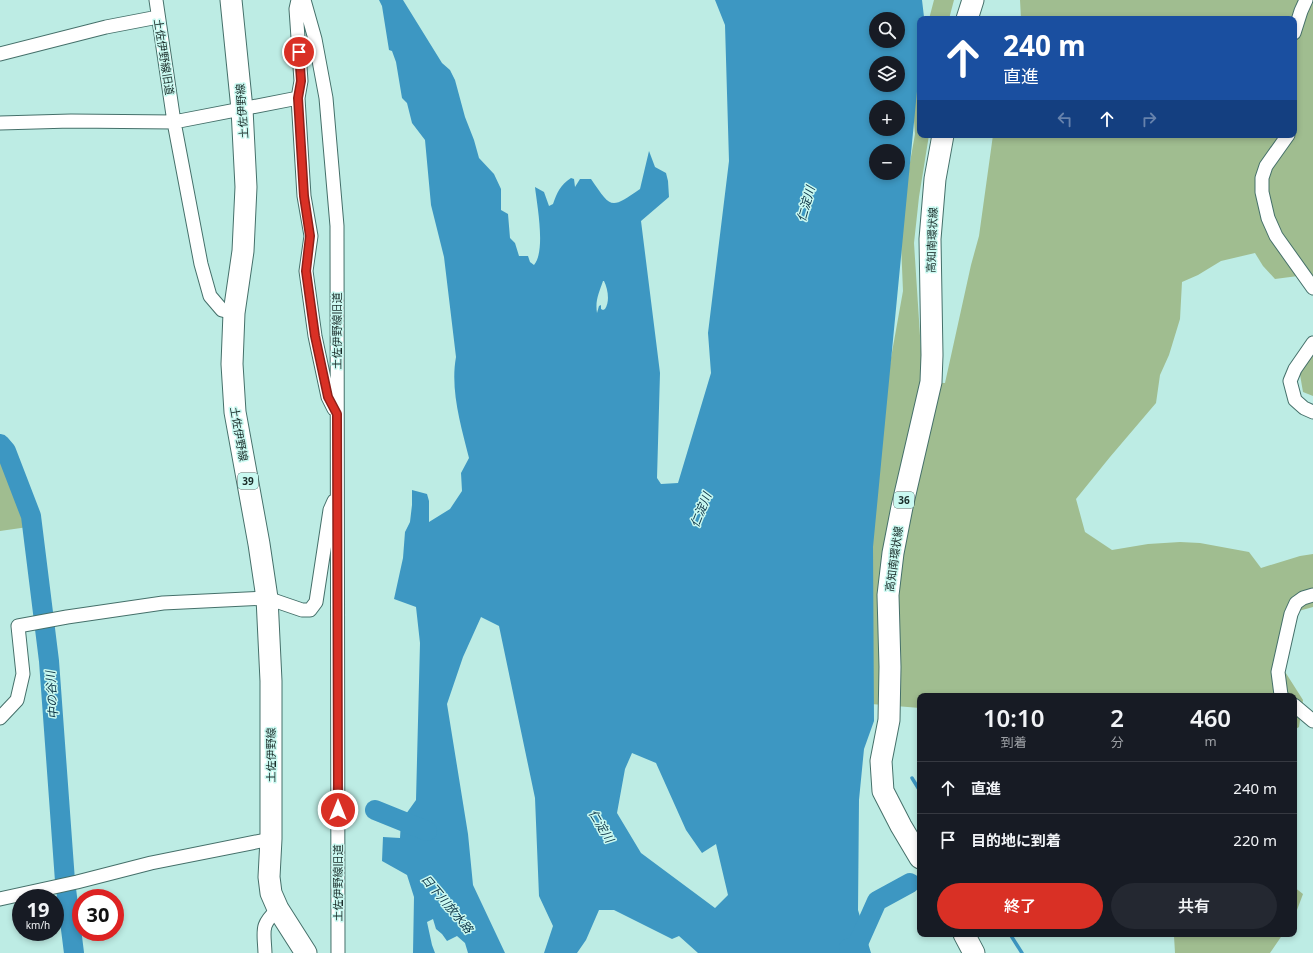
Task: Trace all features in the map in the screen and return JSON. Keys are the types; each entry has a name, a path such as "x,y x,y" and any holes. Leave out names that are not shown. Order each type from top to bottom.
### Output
{"main road":[{"name":"土佐伊野線","path":"231,0 242,108 246,186 243,251 234,313 232,364 234,412 259,544 267,598 271,681 271,839 269,877 271,893 278,909 306,953"},
{"path":"968,16 973,0"},
{"name":"高知南環状線","path":"917,853 883,791 881,761 889,720 890,667 888,595 902,507 931,382 930,239 935,178 942,138"},
{"path":"966,937 974,953"}],"street":[{"name":"土佐伊野線旧道","path":"156,0 174,122 201,264 210,296 222,310 234,313"},
{"path":"298,0 296,9 301,81 298,98 304,196 310,236 306,271 315,336 328,397 337,414"},
{"name":"土佐伊野線旧道","path":"304,0 315,39 326,98 336,226 338,492 338,953"},
{"path":"1297,23 1306,0"},
{"path":"0,54 106,27 158,17"},
{"path":"0,123 72,121 174,122 298,98"},
{"path":"1286,138 1266,166 1262,178 1262,192 1268,218 1276,236 1313,288"},
{"path":"1313,343 1295,369 1290,382 1295,400 1304,408 1313,412"},
{"path":"0,718 17,700 22,674 18,626 67,617 163,603 267,598 302,610 310,610 316,602 330,510 338,492"},
{"path":"1281,693 1278,672 1291,614 1296,603 1303,598 1313,595"},
{"path":"1297,707 1313,720"},
{"path":"0,899 53,888 151,864 271,839"},
{"path":"265,953 264,926 268,919 278,909"}],"green space":[{"path":"934,0 954,0 950,16 930,16"},
{"path":"1020,0 1313,0 1313,277 1298,276 1275,279 1263,266 1255,253 1221,261 1198,275 1182,282 1180,319 1169,355 1160,375 1156,403 1076,499 1085,532 1112,550 1148,544 1180,542 1200,543 1249,552 1261,568 1300,556 1313,554 1313,607 1295,612 1282,667 1303,700 1299,727 1297,728 1297,693 917,693 917,708 871,704 861,666 887,380 903,291 900,219 915,134 913,107 917,77 917,138 929,138 919,197 914,243 923,382 945,383 971,265 979,236 993,138 1297,138 1297,16 1021,16"},
{"path":"1313,349 1313,396 1303,392 1298,363"},
{"path":"0,445 15,457 28,527 0,531"},
{"path":"1297,889 1303,894 1297,910"},
{"path":"1174,937 1281,937 1270,953 1175,953"}],"water":[{"path":"379,0 403,0 442,63 450,70 455,80 465,117 479,158 494,174 501,189 501,210 508,214 510,238 515,243 519,256 528,256 530,262 534,265 538,258 540,249 540,228 535,187 544,192 549,206 553,204 562,186 571,178 574,179 575,187 580,179 591,179 607,200 612,203 617,203 640,189 649,151 655,167 666,173 669,197 641,221 660,373 657,478 661,484 678,483 711,373 708,333 729,161 725,25 715,0 922,0 924,16 917,16 917,91 873,547 874,721 864,749 859,800 858,910 871,953 698,953 679,936 672,939 614,910 599,910 586,940 577,953 544,953 553,926 539,896 535,798 499,626 481,617 463,657 447,704 468,834 473,885 505,953 468,953 465,943 457,936 447,941 436,929 433,919 427,922 435,953 413,953 414,897 407,875 382,861 383,837 400,838 401,821 416,800 420,643 416,607 394,599 403,558 405,532 410,522 412,490 427,494 429,501 429,522 450,509 462,491 461,473 469,458 455,395 454,382 456,357 444,257 431,205 425,140 412,123 407,103 402,98 396,62 392,51 389,50 382,6","holes":["604,281 607,288 608,303 603,310 601,309 601,305 599,306 597,313 597,300","632,753 656,763 686,830 702,853 716,844 728,895 715,908 641,853 617,813 625,769"]}],"waterway":[{"name":"中の谷川","path":"0,444 6,451 31,516 49,661 65,881 74,953"},
{"path":"912,778 917,786"},
{"path":"375,810 427,831"},
{"path":"849,948 856,948 877,901 910,883"},
{"path":"1012,937 1022,953"}],"route":[{"path":"299,52 301,81 298,98 304,196 310,236 306,271 315,336 328,397 337,414 338,810"}],"water label":[{"name":"仁淀川","path":"806,204"},
{"name":"仁淀川","path":"701,510"},
{"name":"仁淀川","path":"601,826"},
{"name":"日下川放水路","path":"447,904"}]}
